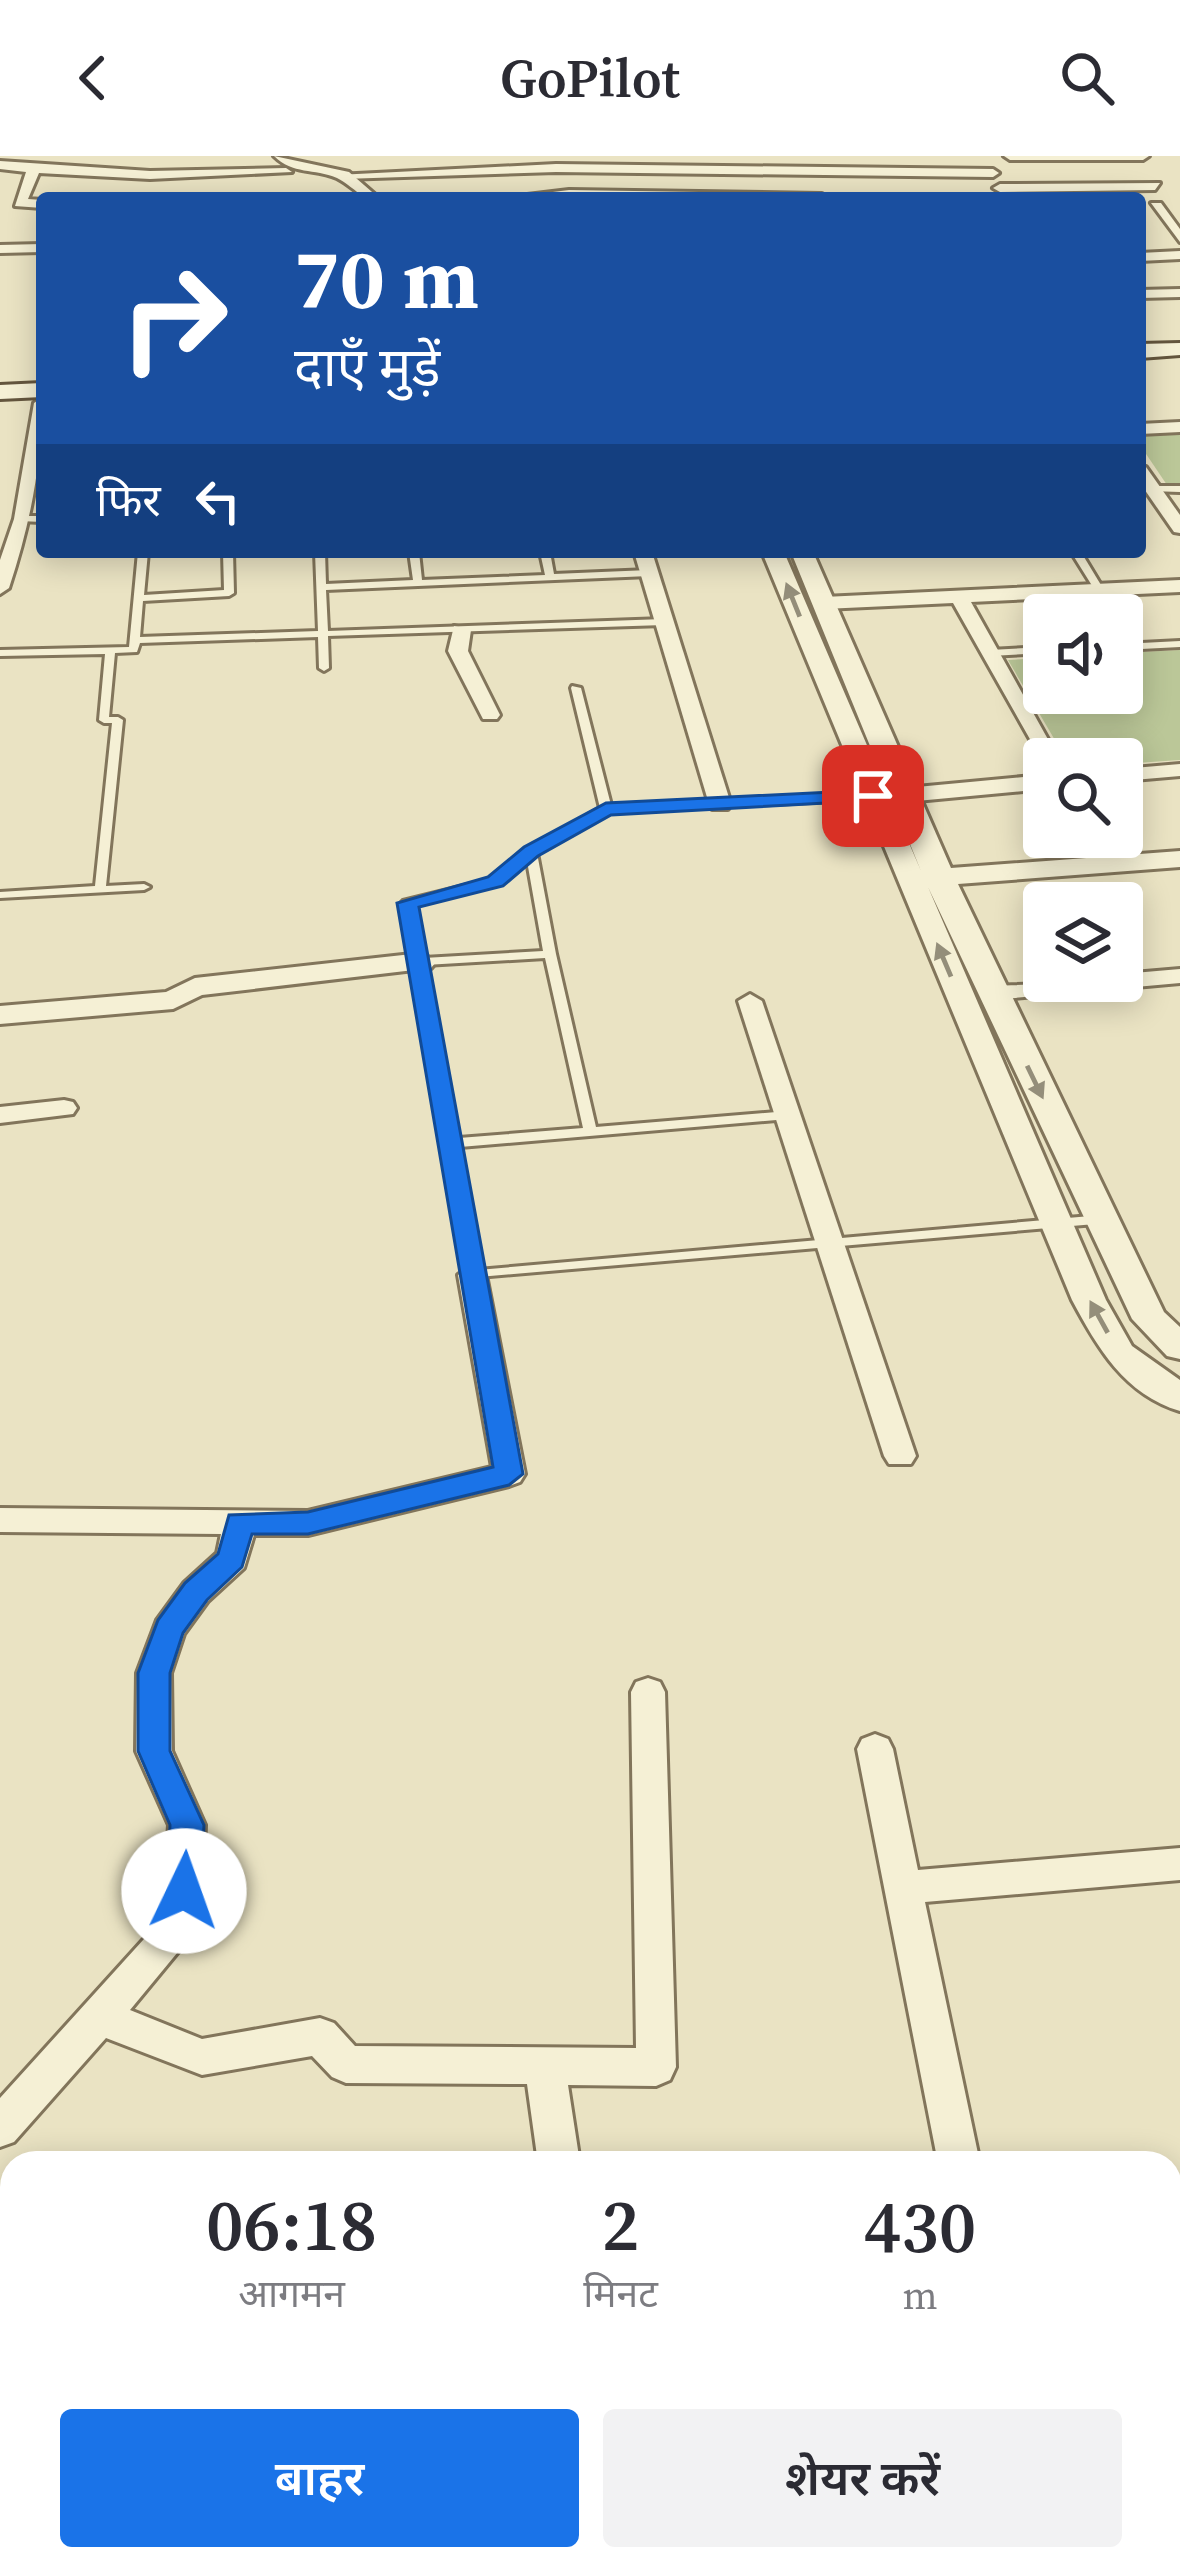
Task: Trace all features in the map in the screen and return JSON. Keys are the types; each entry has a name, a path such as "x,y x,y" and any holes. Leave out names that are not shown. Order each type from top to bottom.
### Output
{"main road":[{"path":"1146,351 1180,349"},
{"path":"1146,360 1180,358"},
{"path":"0,392 36,390"},
{"path":"0,405 36,403"}],"street":[{"path":"985,156 1000,186"},
{"path":"1010,156 1143,156"},
{"path":"0,165 150,175 284,169 343,175 553,162 1000,186 1155,186"},
{"path":"34,169 20,202 36,203"},
{"path":"716,169 719,192"},
{"path":"343,175 364,192"},
{"path":"1156,206 1180,238"},
{"path":"0,249 36,248"},
{"path":"1162,256 1180,272"},
{"path":"1146,257 1180,256"},
{"path":"1146,294 1180,293"},
{"path":"1146,429 1180,427"},
{"path":"0,588 6,548 32,519 36,471"},
{"path":"1146,479 1180,528"},
{"path":"775,558 873,796 992,993 1150,1319 1180,1347"},
{"path":"805,558 906,795 929,887 1089,1300 1120,1354 1180,1398"},
{"path":"646,562 720,804"},
{"path":"824,603 1180,586"},
{"path":"958,596 1036,738"},
{"path":"461,630 458,651 490,715"},
{"path":"1143,773 1180,770"},
{"path":"906,795 1023,784"},
{"path":"929,887 1180,859"},
{"path":"929,887 1180,876"},
{"path":"0,1015 173,1000 195,987 421,962"},
{"path":"0,991 170,977 195,987"},
{"path":"992,993 1176,983"},
{"path":"750,1000 900,1456"},
{"path":"0,1115 64,1108"},
{"path":"0,1520 308,1523 509,1474 472,1275"},
{"path":"0,2128 182,1924 187,1825 154,1751 154,1673 169,1629 196,1592 232,1559 239,1523"},
{"path":"100,2017 202,2057 320,2036 346,2064 656,2067 648,1692"},
{"path":"875,1749 957,2151"},
{"path":"904,1888 1180,1864"},
{"path":"545,2066 557,2151"}],"lane":[{"path":"1153,489 1180,489"},
{"path":"0,653 134,650 142,558"},
{"path":"139,598 229,593 228,558"},
{"path":"320,558 324,668"},
{"path":"415,558 418,583"},
{"path":"546,558 550,577"},
{"path":"1080,558 1099,590"},
{"path":"321,587 550,577 646,562"},
{"path":"135,640 664,622"},
{"path":"1143,645 1180,644"},
{"path":"100,889 118,720 104,719 110,651"},
{"path":"989,652 1023,651"},
{"path":"576,688 606,809"},
{"path":"873,796 606,809 531,852 496,881 407,903 453,1143 472,1275 1102,1220"},
{"path":"531,852 591,1132"},
{"path":"0,895 144,887"},
{"path":"421,962 550,954"},
{"path":"453,1143 788,1115"}],"green space":[{"path":"1180,433 1180,485 1167,485 1146,454 1146,435"},
{"path":"1180,650 1180,760 1143,763 1143,738 1054,738 1040,714 1143,714 1143,652"},
{"path":"1023,659 1023,686 1008,660"}],"route":[{"path":"184,1891 187,1825 154,1751 154,1673 169,1629 196,1592 232,1559 239,1523 308,1523 509,1474 407,903 496,881 531,852 606,809 873,796"}]}
